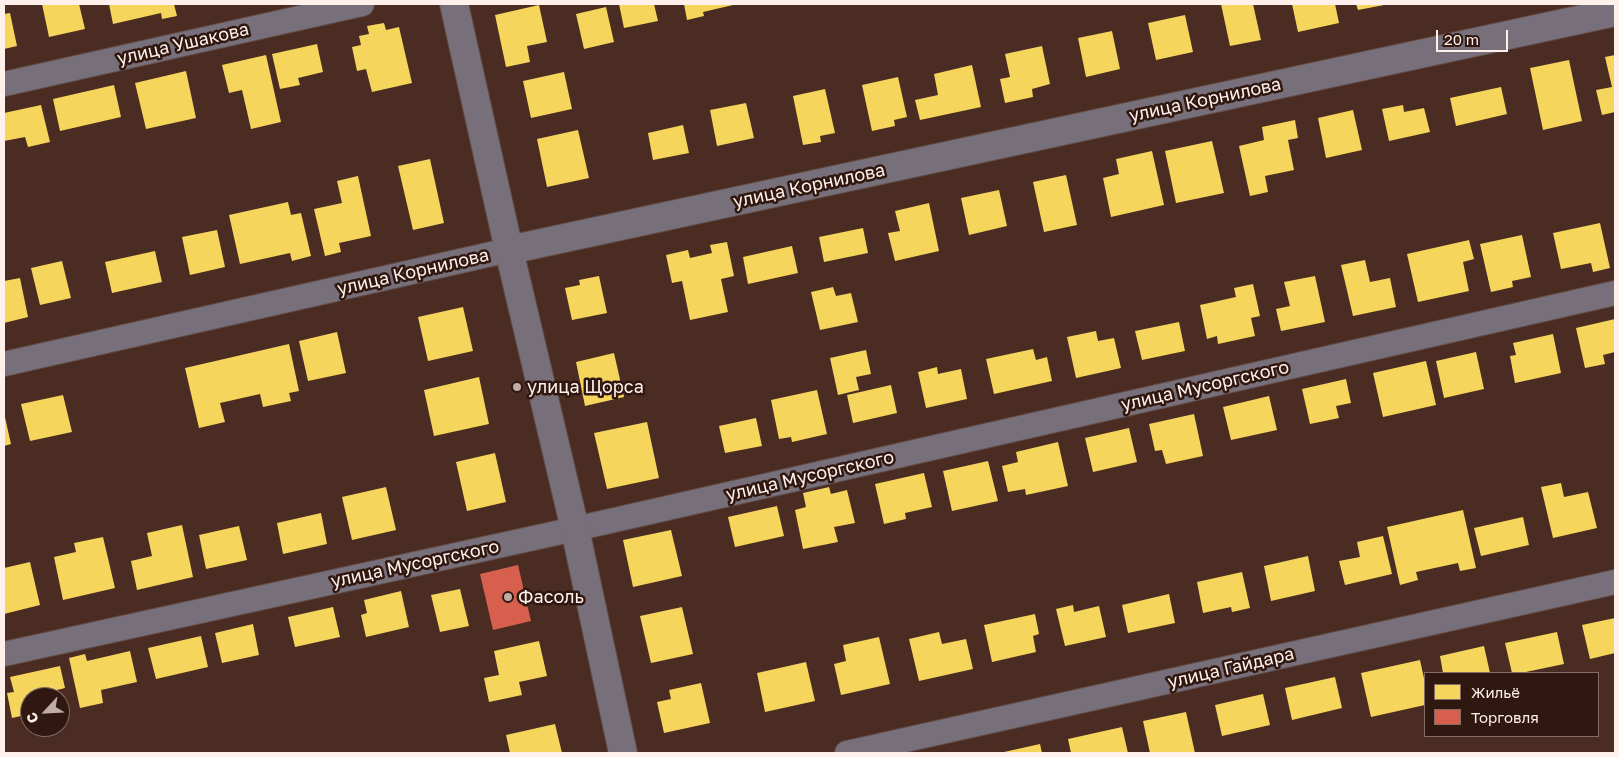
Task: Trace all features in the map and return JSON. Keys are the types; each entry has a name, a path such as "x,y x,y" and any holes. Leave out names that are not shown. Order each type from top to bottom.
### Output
{"street":[{"name":"улица Ушакова","path":"4,84 362,4"},
{"path":"454,4 509,250 576,529 624,753"},
{"name":"улица Корнилова","path":"4,364 509,250 1615,12"},
{"name":"улица Мусоргского","path":"4,654 576,529 1615,293"},
{"name":"улица Гайдара","path":"847,753 1615,582"}],"building: Жильё":[{"path":"42,4 79,4 85,29 49,37"},
{"path":"109,4 174,4 177,16 162,19 161,13 113,24"},
{"path":"619,4 654,4 658,21 624,28"},
{"path":"684,4 733,5 703,12 704,16 687,20"},
{"path":"1221,4 1253,4 1261,40 1230,46"},
{"path":"1292,4 1335,4 1339,23 1298,32"},
{"path":"1356,4 1384,4 1384,5 1358,10"},
{"path":"539,5 547,42 527,46 530,62 506,67 495,15"},
{"path":"606,7 614,42 584,49 576,14"},
{"path":"10,13 17,46 4,49 4,14"},
{"path":"1185,15 1193,52 1156,60 1148,23"},
{"path":"384,23 386,30 399,27 412,83 372,92 366,69 357,71 352,47 361,45 359,36 369,34 367,26"},
{"path":"1112,31 1120,69 1086,77 1078,38"},
{"path":"317,44 323,72 298,78 300,85 280,89 272,54"},
{"path":"1042,46 1050,84 1032,89 1033,97 1005,103 1000,79 1010,77 1005,54"},
{"path":"266,55 281,122 251,129 242,90 229,93 222,65"},
{"path":"1615,55 1615,112 1602,115 1596,90 1612,87 1605,57"},
{"path":"1569,60 1582,121 1543,130 1530,68"},
{"path":"972,65 981,107 920,120 915,100 938,95 934,74"},
{"path":"186,71 196,118 146,129 135,83"},
{"path":"564,72 572,109 531,118 523,81"},
{"path":"898,77 907,117 894,120 895,126 872,131 862,85"},
{"path":"114,85 121,117 60,131 53,99"},
{"path":"1501,87 1507,114 1456,126 1450,98"},
{"path":"825,89 835,133 820,136 821,142 803,145 793,96"},
{"path":"746,103 754,138 717,146 710,110"},
{"path":"41,105 50,142 28,147 25,137 4,141 4,113"},
{"path":"1403,105 1404,112 1424,108 1430,132 1389,141 1382,109"},
{"path":"1353,110 1362,150 1326,158 1318,118"},
{"path":"1295,120 1298,138 1288,140 1294,170 1265,176 1268,192 1250,196 1239,146 1264,140 1262,127"},
{"path":"683,125 689,153 653,160 648,133"},
{"path":"578,130 589,178 547,187 537,139"},
{"path":"1212,141 1224,193 1176,203 1165,151"},
{"path":"1152,151 1164,205 1111,217 1103,178 1119,174 1116,159"},
{"path":"430,159 444,223 413,230 398,166"},
{"path":"1066,175 1077,225 1044,232 1033,182"},
{"path":"358,176 371,236 339,243 341,252 325,256 314,209 342,203 337,181"},
{"path":"999,190 1007,226 969,235 961,198"},
{"path":"288,202 291,215 301,213 311,256 292,261 290,253 240,264 229,215"},
{"path":"929,203 939,251 895,261 888,233 900,231 895,211"},
{"path":"1600,223 1610,268 1593,272 1591,263 1561,269 1553,233"},
{"path":"863,228 868,253 824,262 819,237"},
{"path":"217,230 225,267 190,275 182,237"},
{"path":"1522,235 1531,277 1512,281 1513,287 1491,292 1480,244"},
{"path":"1469,240 1474,259 1463,262 1469,291 1418,302 1407,254"},
{"path":"727,242 734,276 721,279 728,312 690,320 682,281 672,283 666,255 688,250 690,258 712,253 710,245"},
{"path":"792,246 798,273 748,284 743,257"},
{"path":"155,251 162,282 112,293 105,262"},
{"path":"1365,260 1370,282 1390,278 1396,307 1353,316 1341,265"},
{"path":"62,261 71,298 40,305 31,268"},
{"path":"599,276 607,313 572,320 565,288 580,285 579,280"},
{"path":"1315,276 1325,322 1281,331 1276,309 1290,306 1284,282"},
{"path":"20,278 28,317 4,323 4,281"},
{"path":"1253,284 1260,316 1251,318 1255,336 1218,344 1217,336 1207,339 1200,305 1236,297 1234,288"},
{"path":"833,287 836,296 851,293 858,322 820,330 811,292"},
{"path":"463,307 473,351 428,361 418,317"},
{"path":"1615,319 1615,352 1603,355 1605,364 1585,368 1576,328"},
{"path":"1179,322 1185,351 1142,360 1135,331"},
{"path":"1096,331 1098,341 1114,338 1121,368 1076,378 1067,337"},
{"path":"337,332 346,373 308,381 299,341"},
{"path":"1553,334 1561,373 1515,383 1510,356 1516,355 1513,343"},
{"path":"289,344 299,391 289,393 291,401 263,407 260,394 220,403 225,422 199,428 185,368"},
{"path":"1033,349 1036,360 1047,357 1052,381 994,394 986,359"},
{"path":"866,350 871,374 856,377 859,390 838,395 830,358"},
{"path":"1476,352 1484,389 1444,398 1436,361"},
{"path":"614,353 624,397 585,406 576,362"},
{"path":"1426,361 1436,405 1383,417 1373,373"},
{"path":"937,367 938,374 961,369 967,399 926,408 918,372"},
{"path":"479,377 489,424 434,436 424,390"},
{"path":"1346,379 1351,403 1336,406 1339,418 1310,424 1302,389"},
{"path":"891,385 897,413 853,423 847,395"},
{"path":"817,390 827,434 792,442 791,437 779,439 771,400"},
{"path":"63,395 72,432 30,441 21,404"},
{"path":"1269,396 1277,430 1231,440 1223,407"},
{"path":"4,413 11,444 4,446"},
{"path":"1194,414 1203,456 1166,464 1162,450 1155,451 1149,424"},
{"path":"756,418 762,446 725,453 719,426"},
{"path":"647,422 659,478 607,489 594,433"},
{"path":"1129,428 1137,462 1093,472 1085,438"},
{"path":"1058,442 1068,486 1026,495 1025,489 1008,492 1002,466 1018,462 1016,452"},
{"path":"495,453 506,502 467,511 456,462"},
{"path":"988,461 998,501 952,511 943,471"},
{"path":"924,473 932,507 905,513 906,519 884,524 875,484"},
{"path":"1561,483 1564,497 1588,492 1597,528 1553,538 1541,487"},
{"path":"386,487 396,530 352,540 342,497"},
{"path":"829,487 831,494 847,490 855,523 834,527 838,542 803,549 795,510 806,507 803,493"},
{"path":"777,506 784,536 735,547 728,517"},
{"path":"1463,510 1476,568 1460,571 1458,563 1416,572 1418,580 1400,585 1387,527"},
{"path":"321,513 327,544 283,554 277,523"},
{"path":"1523,517 1529,545 1481,556 1474,528"},
{"path":"182,525 193,577 137,590 131,561 152,556 147,533"},
{"path":"239,526 247,560 206,569 199,535"},
{"path":"671,530 682,576 633,587 623,540"},
{"path":"1383,536 1392,574 1345,585 1339,561 1360,557 1357,542"},
{"path":"103,537 115,588 63,600 54,557 76,552 74,543"},
{"path":"1308,556 1315,591 1271,601 1264,566"},
{"path":"30,562 40,605 4,614 4,568"},
{"path":"1242,572 1250,608 1232,612 1231,607 1203,613 1197,582"},
{"path":"460,589 469,626 440,632 431,595"},
{"path":"401,591 409,627 366,637 361,615 367,613 364,600"},
{"path":"1169,594 1175,623 1128,633 1122,605"},
{"path":"1073,605 1074,612 1099,606 1106,637 1065,646 1056,609"},
{"path":"333,607 340,637 295,647 288,617"},
{"path":"682,607 693,654 651,663 640,616"},
{"path":"1035,614 1039,634 1033,636 1036,652 992,662 984,625"},
{"path":"1615,618 1615,653 1590,659 1582,625"},
{"path":"253,624 259,655 222,663 215,633"},
{"path":"939,632 942,644 966,639 973,669 919,681 909,639"},
{"path":"1557,632 1564,664 1526,672 1512,672 1505,643"},
{"path":"201,636 208,667 156,679 148,648"},
{"path":"879,637 890,684 841,695 834,664 846,661 843,645"},
{"path":"539,641 547,676 519,682 522,695 489,702 484,678 499,675 494,651"},
{"path":"1484,646 1490,672 1443,672 1440,656"},
{"path":"130,651 137,682 101,690 103,703 80,708 69,658 85,654 87,661"},
{"path":"1420,660 1424,678 1424,705 1371,717 1361,673"},
{"path":"806,662 815,701 765,712 757,673"},
{"path":"60,666 65,687 20,687 20,716 12,718 7,693 14,692 10,677"},
{"path":"1335,677 1342,708 1292,720 1285,688"},
{"path":"701,683 710,723 664,733 657,702 671,699 669,690"},
{"path":"1263,694 1270,725 1222,736 1215,705"},
{"path":"1186,712 1195,753 1150,753 1143,721"},
{"path":"555,724 562,753 510,753 506,735"},
{"path":"1122,727 1128,753 1071,753 1068,739"},
{"path":"1040,744 1042,753 1004,753 1004,752"}],"building: Торговля":[{"path":"518,565 531,621 493,630 480,574"}],"place":[{"name":"улица Щорса","path":"517,387"},
{"name":"Фасоль","path":"508,597"}]}
